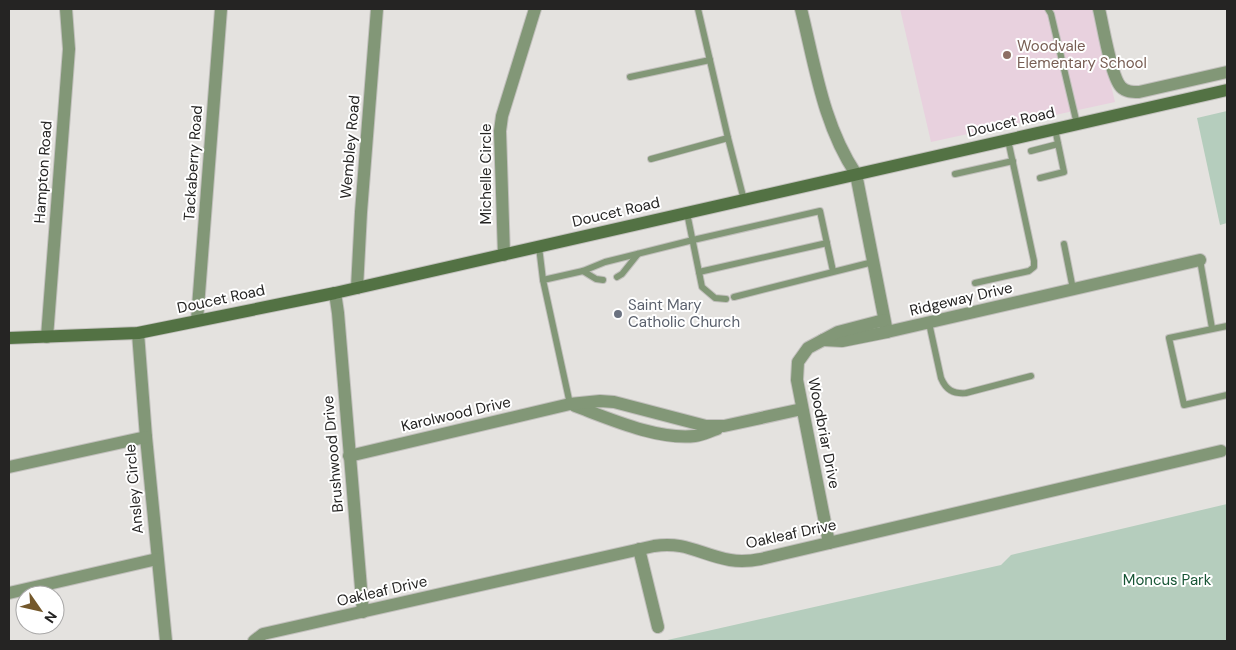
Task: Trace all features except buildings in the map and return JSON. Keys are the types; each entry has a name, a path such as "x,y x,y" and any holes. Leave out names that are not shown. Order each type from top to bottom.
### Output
{"street":[{"name":"Hampton Road","path":"47,338 69,49 66,9"},
{"name":"Tackaberry Road","path":"197,320 221,9"},
{"name":"Wembley Road","path":"356,288 377,9"},
{"name":"Michelle Circle","path":"504,255 500,131 502,116 535,9"},
{"path":"801,9 827,116 844,157 856,174 885,326"},
{"path":"1099,9 1115,78 1123,89 1130,92 1139,92 1227,72"},
{"name":"Doucet Road","path":"9,338 138,333 334,293 1227,90"},
{"name":"Ridgeway Drive","path":"885,326 929,323 1200,260"},
{"name":"Brushwood Drive","path":"334,293 338,313 363,612"},
{"name":"Woodbriar Drive","path":"829,543 797,380 798,362 808,348 838,332 885,326"},
{"name":"Ansley Circle","path":"138,333 157,560 166,641"},
{"name":"Karolwood Drive","path":"349,456 570,404 600,401 614,402 698,425 724,426"},
{"name":"Karolwood Drive","path":"570,404 629,426 674,435 701,435 724,426 802,409"},
{"path":"9,467 146,437"},
{"name":"Oakleaf Drive","path":"254,641 263,634 663,544 683,546 718,558 743,561 762,559 1221,451"},
{"path":"640,549 658,627"},
{"path":"9,593 157,560"}],"lane":[{"path":"698,9 744,200"},
{"path":"1051,10 1077,124"},
{"path":"630,77 710,60"},
{"path":"1040,178 1064,172 1055,129"},
{"path":"650,160 728,138"},
{"path":"975,283 1030,271 1034,267 1008,140"},
{"path":"1030,151 1058,144"},
{"path":"955,174 1013,161"},
{"path":"544,280 583,271 605,262 693,240 820,211 833,272"},
{"path":"687,213 702,287 715,298 726,300"},
{"path":"700,272 827,243"},
{"path":"1064,244 1073,289"},
{"path":"539,246 544,280 570,404"},
{"path":"617,277 622,274 638,254"},
{"path":"1200,260 1212,328"},
{"path":"734,297 873,262"},
{"path":"583,271 596,279 603,280"},
{"path":"929,323 941,378 951,392 958,394 966,393 1031,376"},
{"path":"1227,326 1169,338 1184,404 1227,395"}],"shaded area":[{"name":"Woodvale Elementary School","path":"900,9 1093,9 1115,102 931,142"}],"green space":[{"path":"1227,111 1227,223 1220,225 1197,118"},
{"name":"Moncus Park","path":"1227,504 1227,641 663,641 1001,565 1011,555"}],"place":[{"name":"Woodvale Elementary School","path":"1007,55"},
{"name":"Saint Mary Catholic Church","path":"618,314"}]}
